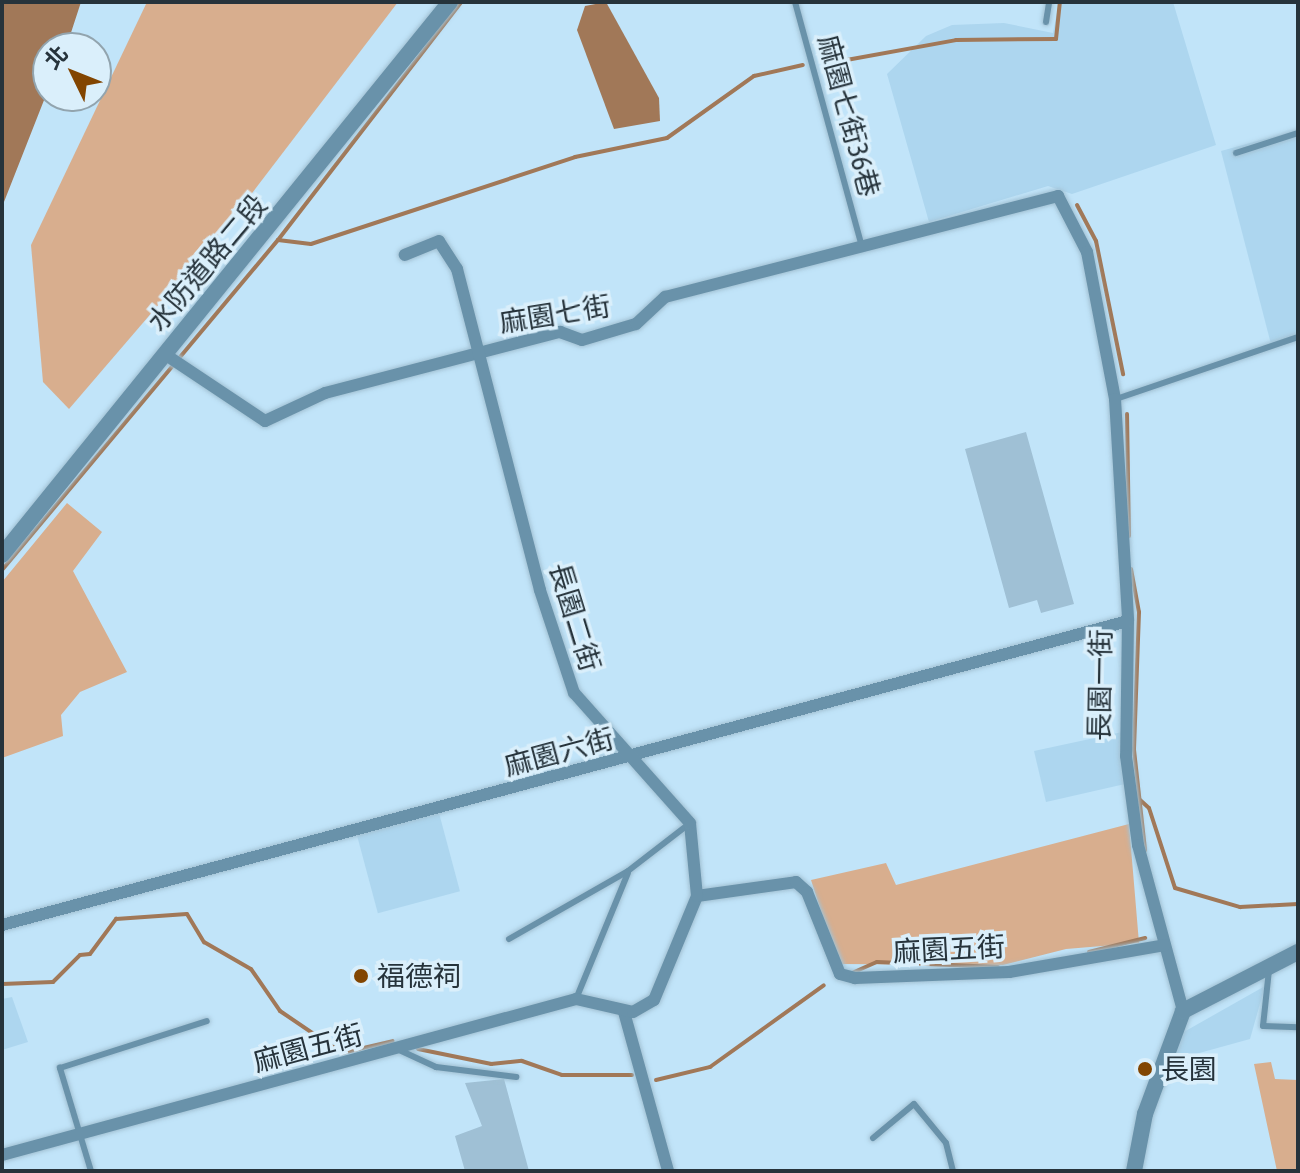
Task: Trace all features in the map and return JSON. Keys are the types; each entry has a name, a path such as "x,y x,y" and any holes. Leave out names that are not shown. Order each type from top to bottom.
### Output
{"street":[{"name":"水防道路二段","path":"2,555 450,2"},
{"name":"麻園七街","path":"166,355 265,421 325,393 476,351 560,332 582,340 636,324 665,297 861,243 1058,196"},
{"name":"長園一街","path":"1058,196 1087,252 1115,399 1128,621 1126,756 1138,845 1183,1011"},
{"name":"長園二街","path":"405,255 432,240 448,248 574,693 690,823"},
{"name":"麻園六街","path":"2,925 632,758 1128,621"},
{"path":"576,999 624,1012 650,1007 697,896 690,823"},
{"name":"麻園五街","path":"697,896 796,882 807,892 840,974 855,978 1009,972 1165,945"},
{"path":"1134,1171 1145,1114 1183,1011 1269,970 1298,952"},
{"name":"麻園五街","path":"2,1155 576,999"},
{"path":"624,1012 668,1171"}],"lane":[{"name":"麻園七街36巷","path":"795,2 861,243"},
{"path":"1046,22 1049,2"},
{"path":"1236,153 1298,133"},
{"path":"1115,399 1298,337"},
{"path":"509,939 628,871 690,823"},
{"path":"576,999 628,871"},
{"path":"1269,970 1263,1026 1298,1027"},
{"path":"91,1171 60,1068 207,1021"},
{"path":"397,1049 436,1067 516,1077"},
{"path":"873,1138 914,1104 946,1143 953,1171"}],"shaded area":[{"path":"2,2 81,2 71,32 32,32 32,112 39,112 2,207"},
{"path":"147,2 398,2 233,218 69,409 43,382 31,245 94,112 112,112 112,75"},
{"path":"606,2 659,98 660,121 614,129 577,30 585,6"},
{"path":"1059,2 1173,2 1216,145 1072,194 1048,186 929,222 887,74 926,36 952,25 1004,23 1053,33"},
{"path":"1298,130 1298,341 1272,348 1221,151"},
{"path":"67,503 102,532 73,571 127,672 80,692 61,715 63,736 2,758 2,582"},
{"path":"1127,731 1125,784 1046,802 1034,751"},
{"path":"439,813 460,891 378,913 357,835"},
{"path":"1129,824 1139,943 1066,949 1003,965 838,964 811,880 886,863 896,885"},
{"path":"1265,986 1250,1039 1174,1060 1182,1033"},
{"path":"12,997 28,1042 2,1050 2,999"},
{"path":"1271,1062 1275,1079 1298,1080 1298,1171 1277,1171 1254,1064"}],"building":[{"path":"1026,432 1074,604 1041,613 1037,600 1009,608 965,449"},
{"path":"504,1079 529,1171 465,1171 455,1136 482,1126 465,1083"}],"waterway":[{"path":"2,570 278,240 461,2"},
{"path":"830,63 956,40 1056,39 1060,2"},
{"path":"278,240 311,244 575,157 667,138 754,76 803,65"},
{"path":"1077,205 1096,241 1123,374"},
{"path":"1127,414 1129,536"},
{"path":"1131,569 1139,612 1134,750 1145,850"},
{"path":"1139,799 1149,808 1175,888 1240,907 1298,904"},
{"path":"2,984 53,982 80,955 90,954 116,919 187,914 204,942 251,969 280,1011 342,1053 393,1041"},
{"path":"1089,952 1145,938"},
{"path":"852,973 877,962 998,967"},
{"path":"656,1080 710,1067 824,985"},
{"path":"418,1049 491,1064 522,1061 562,1075 632,1075"}],"place":[{"name":"福德祠","path":"361,976"},
{"name":"長園","path":"1145,1069"}]}
